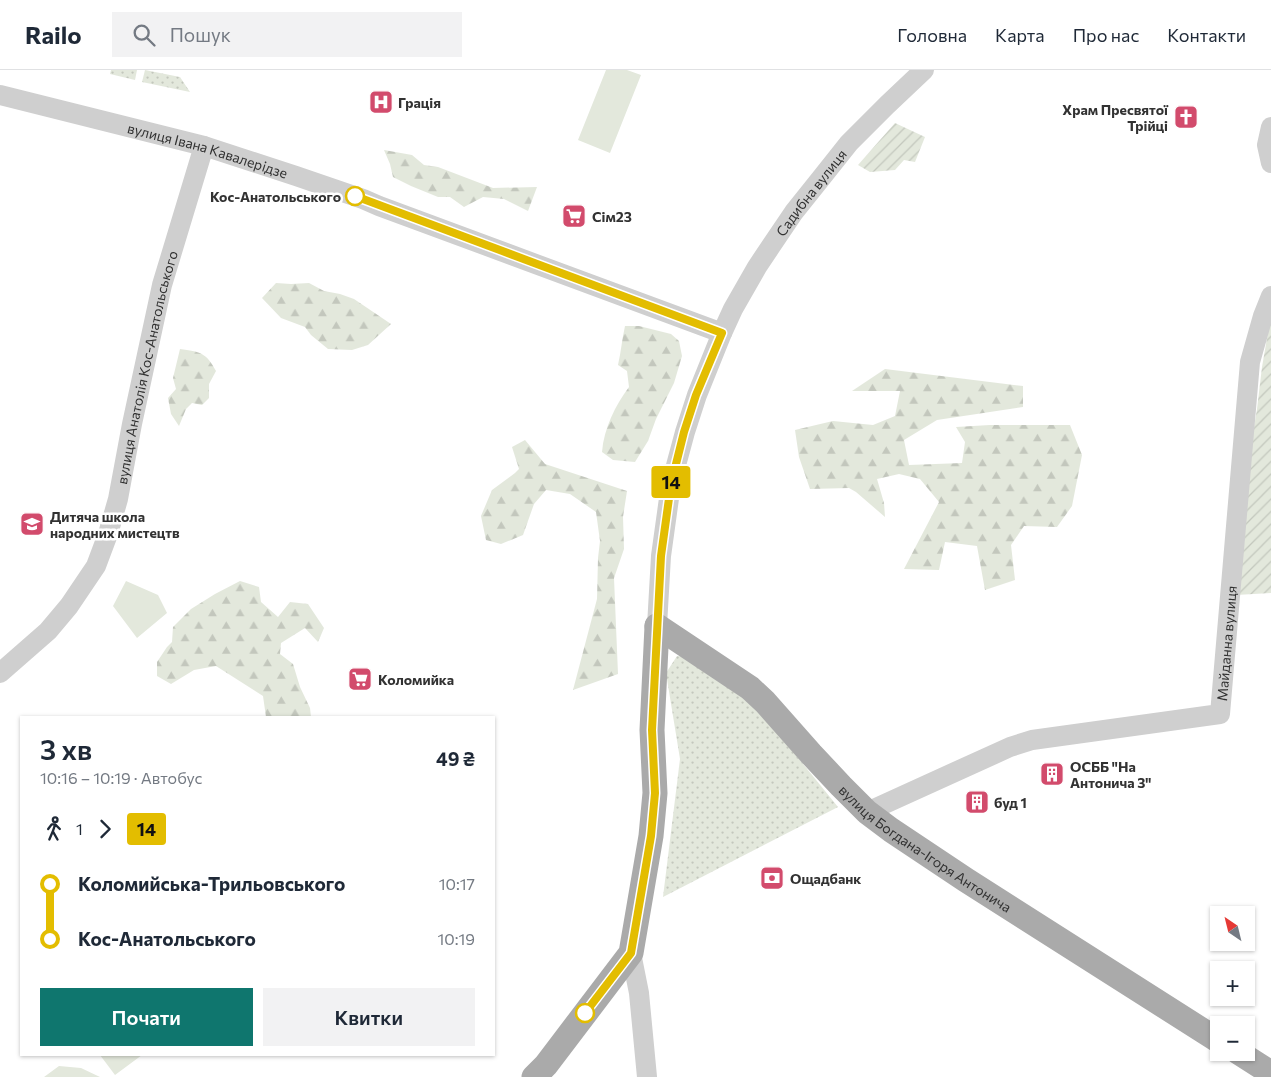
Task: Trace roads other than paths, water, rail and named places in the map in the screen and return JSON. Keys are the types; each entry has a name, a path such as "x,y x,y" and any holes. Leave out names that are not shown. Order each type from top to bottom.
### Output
{"main road":[{"name":"вулиця Богдана-Ігоря Антонича","path":"657,626 750,688 841,786 867,812 891,830 1210,1035"},
{"path":"534,1077 546,1065 631,953 651,836 655,793 652,730 657,626"},
{"path":"1252,1061 1271,1073"}],"street":[{"name":"Садибна вулиця","path":"657,626 661,556 671,484 684,432 696,395 733,309 757,267 799,206 849,143 924,70"},
{"name":"вулиця Івана Кавалерідзе","path":"0,95 204,146 296,176 363,199 722,333"},
{"path":"1271,127 1267,145 1271,163"},
{"name":"вулиця Анатолія Кос-Анатольського","path":"0,673 48,631 69,606 96,566 118,499 162,285 204,146"},
{"name":"Майданна вулиця","path":"867,812 1010,747 1025,742 1220,714 1250,362 1263,316 1271,296"},
{"path":"631,953 639,993 648,1077"}],"place":[{"name":"Грація","path":"381,102"},
{"name":"Храм Пресвятої Трійці","path":"1186,117"},
{"name":"Кос-Анатольського","path":"355,196"},
{"name":"Сім23","path":"574,216"},
{"name":"Дитяча школа народних мистецтв","path":"32,524"},
{"name":"Коломийка","path":"360,679"},
{"name":"ОСББ \"На Антонича 3\"","path":"1052,774"},
{"name":"буд 1","path":"977,802"},
{"name":"Ощадбанк","path":"772,878"}]}
